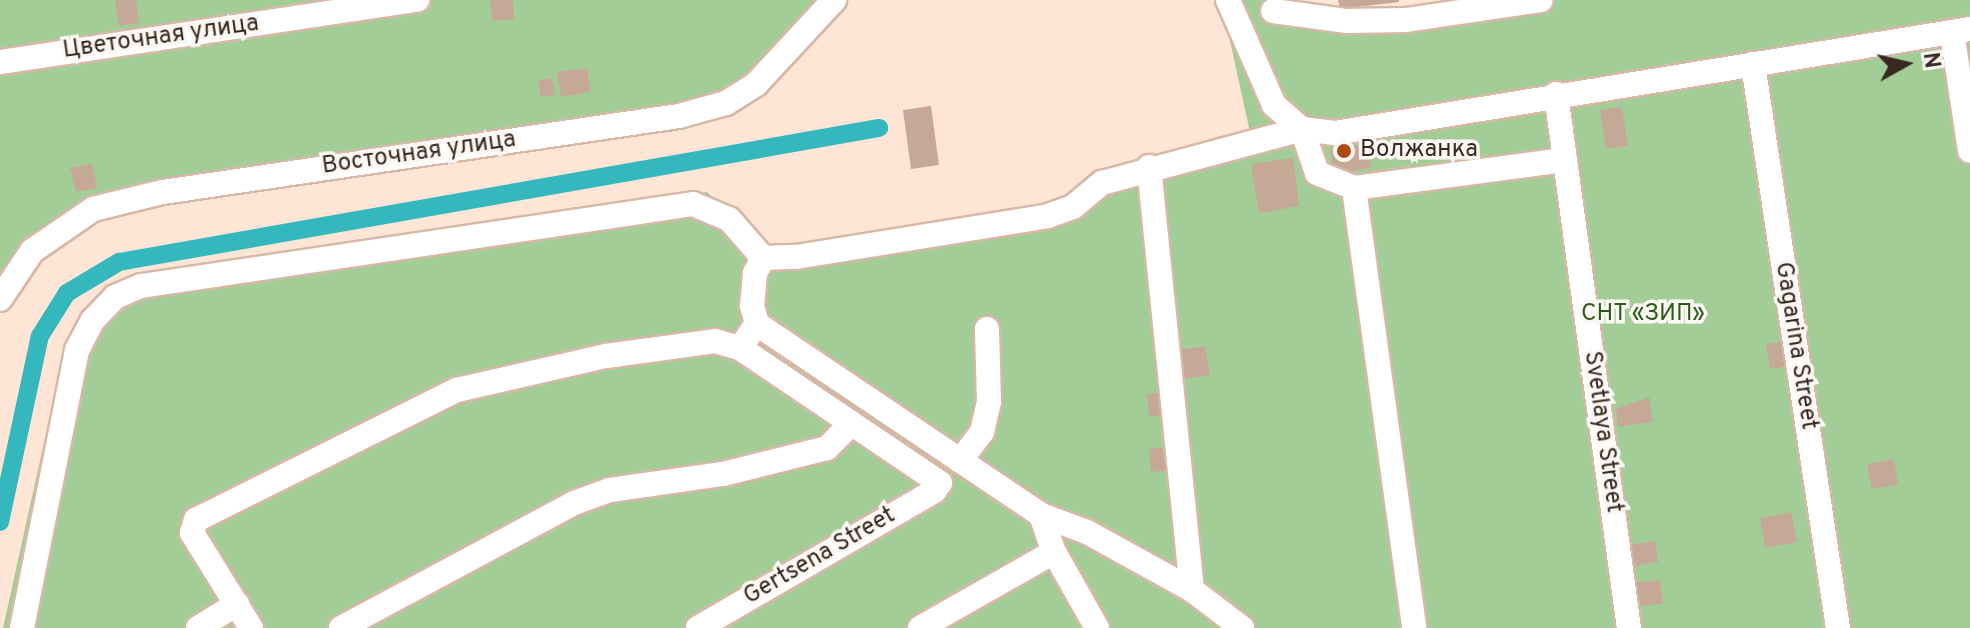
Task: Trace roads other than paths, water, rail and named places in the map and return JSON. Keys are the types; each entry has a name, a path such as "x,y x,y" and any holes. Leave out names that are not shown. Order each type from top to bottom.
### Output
{"street":[{"name":"Цветочная улица","path":"0,62 417,0"},
{"name":"Восточная улица","path":"0,299 32,251 93,209 163,192 679,116 726,103 756,84 834,0"},
{"path":"1228,0 1274,105 1302,129 1317,173 1354,188 1565,160"},
{"path":"1237,24 1280,5 1347,21 1406,20 1541,0"},
{"path":"763,258 1048,216 1073,207 1102,183 1149,167 1302,129 1335,133 1556,94 1961,30 1970,151"},
{"name":"Gagarina Street","path":"1753,64 1838,628"},
{"name":"Svetlaya Street","path":"1556,94 1629,628"},
{"path":"1149,167 1192,590"},
{"path":"1354,188 1414,628"},
{"path":"22,628 77,350 93,320 115,297 168,280 693,204 729,219 763,258"},
{"path":"763,258 755,273 752,306 757,324 1041,515 1087,532 1192,590 1242,628"},
{"path":"740,348 757,324"},
{"path":"960,461 982,432 989,402 987,329"},
{"path":"251,628 192,533 196,520 457,390 606,356 715,341 740,348 852,423 827,448 723,474 610,490 574,503 341,628"},
{"name":"Gertsena Street","path":"698,628 934,491 940,483 852,423"},
{"path":"1041,515 1054,552 1097,628"},
{"path":"920,628 1054,552"},
{"path":"198,628 237,604"}],"waterway":[{"path":"0,522 40,336 67,293 119,262 879,128"}],"place":[{"name":"Волжанка","path":"1344,151"}],"park label":[{"name":"СНТ «ЗИП»","path":"1643,315"}]}
